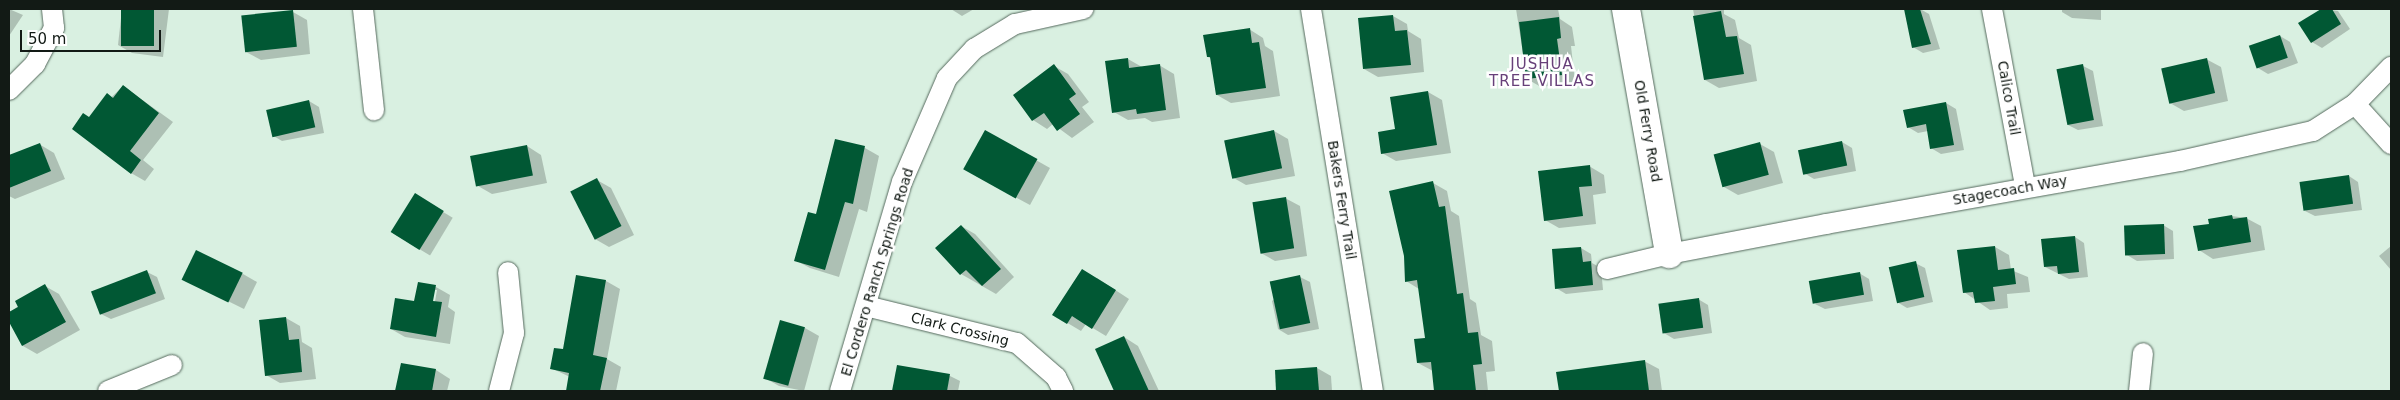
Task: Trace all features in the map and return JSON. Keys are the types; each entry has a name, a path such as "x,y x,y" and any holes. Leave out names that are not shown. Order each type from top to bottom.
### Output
{"street":[{"path":"9,90 39,56 54,28 52,9"},
{"path":"364,9 374,110"},
{"name":"El Cordero Ranch Springs Road","path":"840,391 902,182 947,78 974,49 1015,24 1083,9"},
{"name":"Bakers Ferry Trail","path":"1311,9 1373,391"},
{"name":"Old Ferry Road","path":"1626,9 1669,254"},
{"name":"Calico Trail","path":"1992,9 2025,186"},
{"name":"Stagecoach Way","path":"1607,269 1669,254 2025,186 2180,161 2313,131 2355,104 2391,67"},
{"path":"2355,104 2391,144"},
{"path":"498,391 514,333 508,272"},
{"name":"Clark Crossing","path":"866,306 1017,343 1056,377 1063,391"},
{"path":"2139,391 2142,353"},
{"path":"108,391 172,365"}],"building":[{"path":"121,9 154,9 154,46 121,46"},
{"path":"1904,9 1920,9 1931,44 1912,48"},
{"path":"2321,9 2332,9 2341,24 2311,43 2298,23"},
{"path":"293,10 297,47 245,52 241,15"},
{"path":"1721,11 1726,37 1737,36 1744,74 1704,80 1693,16"},
{"path":"1393,15 1395,31 1407,30 1411,65 1363,69 1358,18"},
{"path":"1559,17 1561,38 1557,39 1562,75 1526,79 1519,22"},
{"path":"1250,28 1252,43 1259,42 1266,88 1216,95 1210,57 1207,57 1203,35"},
{"path":"2280,35 2288,58 2257,68 2249,46"},
{"path":"1128,58 1129,68 1160,64 1166,110 1137,114 1136,109 1112,113 1105,61"},
{"path":"2207,58 2215,93 2169,104 2161,69"},
{"path":"1054,64 1076,94 1069,99 1080,114 1057,131 1044,113 1032,121 1013,95"},
{"path":"2083,64 2094,120 2067,125 2056,69"},
{"path":"123,85 159,113 130,151 141,160 131,174 72,129 83,113 89,117 107,93 113,98"},
{"path":"1428,91 1437,145 1381,154 1378,132 1395,129 1390,97"},
{"path":"309,100 315,127 272,137 266,110"},
{"path":"1946,102 1954,145 1930,149 1926,124 1907,128 1903,110"},
{"path":"985,130 1037,159 1016,198 963,169"},
{"path":"1274,130 1282,168 1232,179 1224,141"},
{"path":"835,139 865,146 853,204 845,202 825,270 794,261 808,212 816,214"},
{"path":"1842,141 1847,165 1803,175 1798,150"},
{"path":"1760,142 1769,175 1722,187 1714,154"},
{"path":"40,143 51,171 9,188 9,155"},
{"path":"527,145 533,175 476,186 470,156"},
{"path":"1590,165 1592,186 1579,187 1583,216 1544,221 1538,171"},
{"path":"2349,175 2353,204 2304,211 2299,182"},
{"path":"597,178 622,226 595,240 570,192"},
{"path":"1433,181 1439,207 1445,206 1457,294 1463,293 1468,333 1478,332 1482,364 1473,365 1476,391 1434,391 1431,362 1417,363 1414,339 1425,338 1417,280 1405,282 1404,256 1389,191"},
{"path":"415,193 444,211 419,250 391,232"},
{"path":"1286,197 1294,248 1261,254 1252,202"},
{"path":"2232,215 2233,219 2247,217 2251,242 2198,251 2193,226 2209,224 2208,219"},
{"path":"2164,224 2165,254 2125,255 2124,225"},
{"path":"961,225 1001,269 982,286 966,270 960,275 935,248"},
{"path":"2075,236 2079,272 2058,274 2057,266 2044,267 2041,239"},
{"path":"1995,246 1998,270 2014,268 2016,284 1993,287 1995,301 1975,303 1973,292 1963,293 1957,250"},
{"path":"1581,247 1583,262 1591,261 1593,285 1555,289 1552,249"},
{"path":"196,250 243,273 228,302 182,280"},
{"path":"1916,261 1924,297 1897,303 1889,267"},
{"path":"1082,269 1116,290 1092,329 1072,316 1067,324 1052,315"},
{"path":"147,270 156,293 100,315 91,292"},
{"path":"1860,272 1864,295 1813,304 1809,281"},
{"path":"576,275 606,280 593,355 607,358 600,391 566,391 569,373 550,369 554,348 563,349"},
{"path":"1300,275 1310,323 1280,329 1270,281"},
{"path":"418,282 436,285 433,301 442,302 436,337 390,329 395,298 414,301"},
{"path":"45,284 66,322 22,346 9,322 9,312 18,307 15,301"},
{"path":"1699,298 1703,328 1663,333 1658,304"},
{"path":"286,317 289,340 299,339 302,372 265,376 259,320"},
{"path":"780,320 805,327 788,386 763,379"},
{"path":"1124,336 1149,391 1114,391 1095,349"},
{"path":"1645,360 1649,391 1559,391 1556,372"},
{"path":"401,363 436,369 432,391 395,391"},
{"path":"897,365 950,374 947,391 892,391"},
{"path":"1317,367 1319,391 1276,391 1275,370"}],"district":[{"name":"JUSHUA TREE VILLAS","path":"1542,72"}]}
